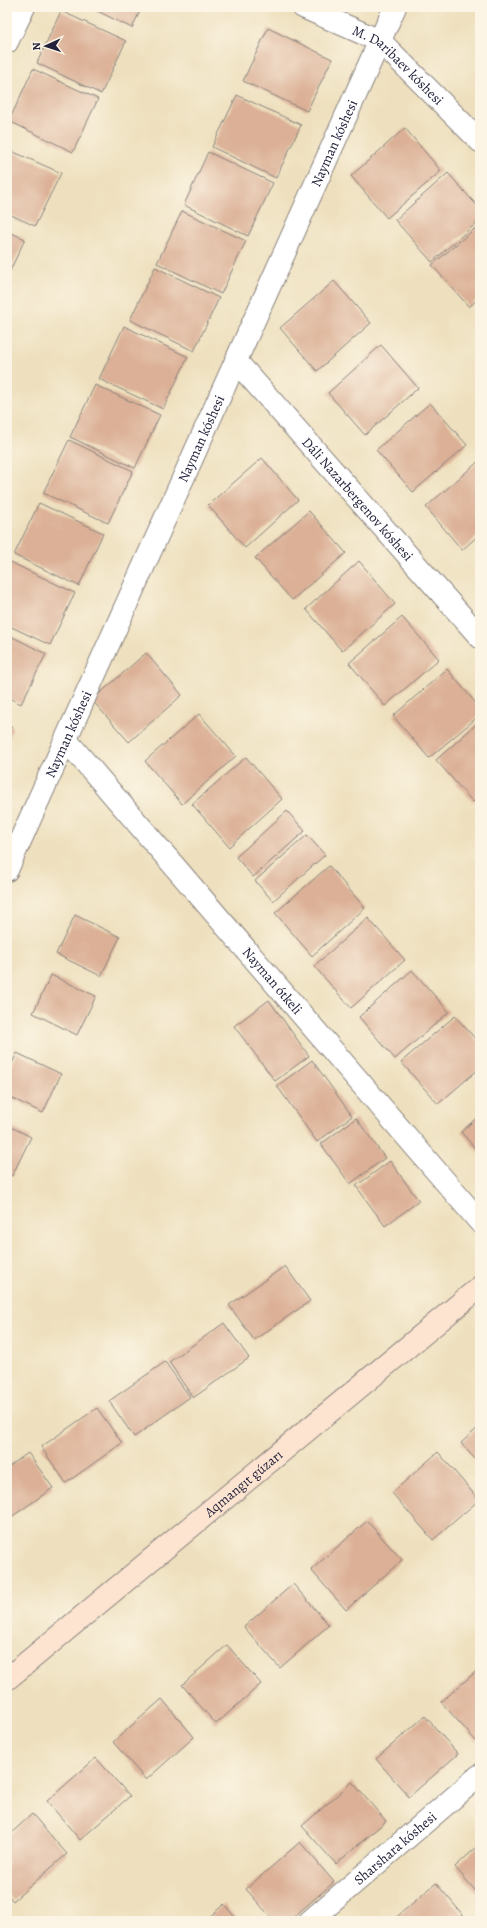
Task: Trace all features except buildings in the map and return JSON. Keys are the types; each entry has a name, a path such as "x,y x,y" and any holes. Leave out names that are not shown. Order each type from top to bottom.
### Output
{"street":[{"path":"7,42 24,7"},
{"name":"M. Daribaev kóshesi","path":"303,7 380,40 480,141"},
{"name":"Nayman kóshesi","path":"7,870 395,7"},
{"name":"Dáli Nazarbergenov kóshesi","path":"236,361 480,637"},
{"name":"Nayman ótkeli","path":"66,740 480,1222"},
{"name":"Aqmangıt gúzarı","path":"7,1679 480,1287"},
{"name":"Sharshara kóshesi","path":"310,1921 480,1775"}]}
